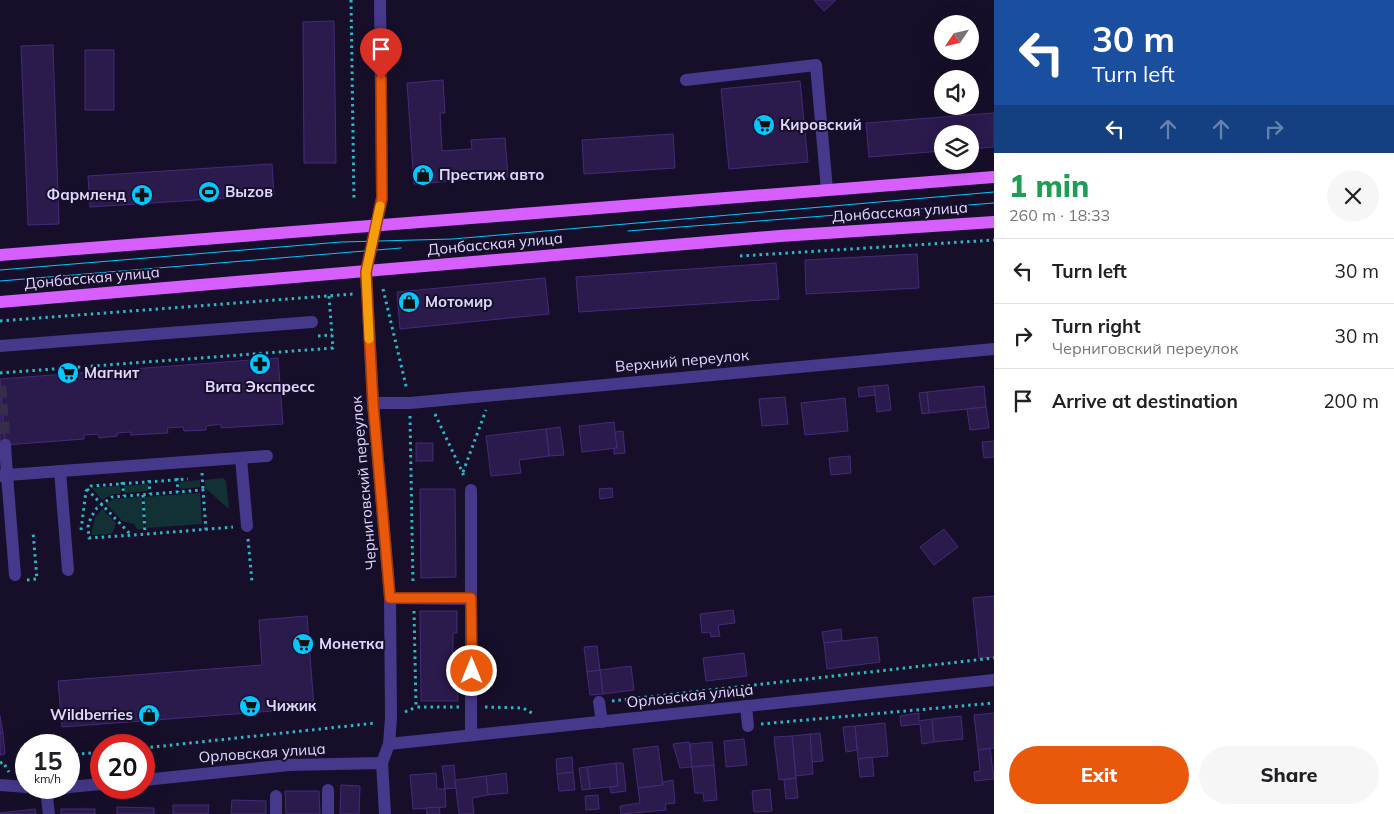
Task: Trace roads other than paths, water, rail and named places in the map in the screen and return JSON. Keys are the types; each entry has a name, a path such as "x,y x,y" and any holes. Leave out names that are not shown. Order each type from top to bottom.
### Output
{"main road":[{"name":"Донбасская улица","path":"0,255 994,177"},
{"name":"Донбасская улица","path":"0,302 780,236 994,222"}],"street":[{"name":"Черниговский переулок","path":"380,0 382,198 366,272 373,403 390,598 391,718 388,744 382,763 385,814"},
{"path":"686,80 816,65 826,190"},
{"path":"0,346 312,322"},
{"name":"Верхний переулок","path":"373,403 410,402 504,394 994,349"},
{"path":"5,445 3,476 15,574"},
{"path":"3,476 266,456"},
{"path":"240,527 241,458"},
{"path":"60,471 68,570"},
{"path":"471,490 471,736"},
{"path":"390,598 471,598"},
{"name":"Орловская улица","path":"388,744 994,680"},
{"path":"599,702 602,722"},
{"path":"746,706 748,726"},
{"name":"Орловская улица","path":"155,779 289,765 382,763"},
{"path":"0,785 15,786"},
{"path":"328,790 328,814"},
{"path":"276,796 276,814"},
{"path":"47,799 49,814"}],"tunnel":[{"path":"0,386 5,445"}],"tram line":[{"path":"0,270 341,242 453,239 994,192"},
{"path":"628,231 994,203"},
{"path":"0,281 401,248"}],"place":[{"name":"Кировский","path":"764,125"},
{"name":"Престиж авто","path":"423,175"},
{"name":"Выzов","path":"209,192"},
{"name":"Фармленд","path":"142,195"},
{"name":"Мотомир","path":"409,302"},
{"name":"Вита Экспресс","path":"260,364"},
{"name":"Магнит","path":"68,373"},
{"name":"Монетка","path":"303,644"},
{"name":"Чижик","path":"250,706"},
{"name":"Wildberries","path":"149,715"}]}
